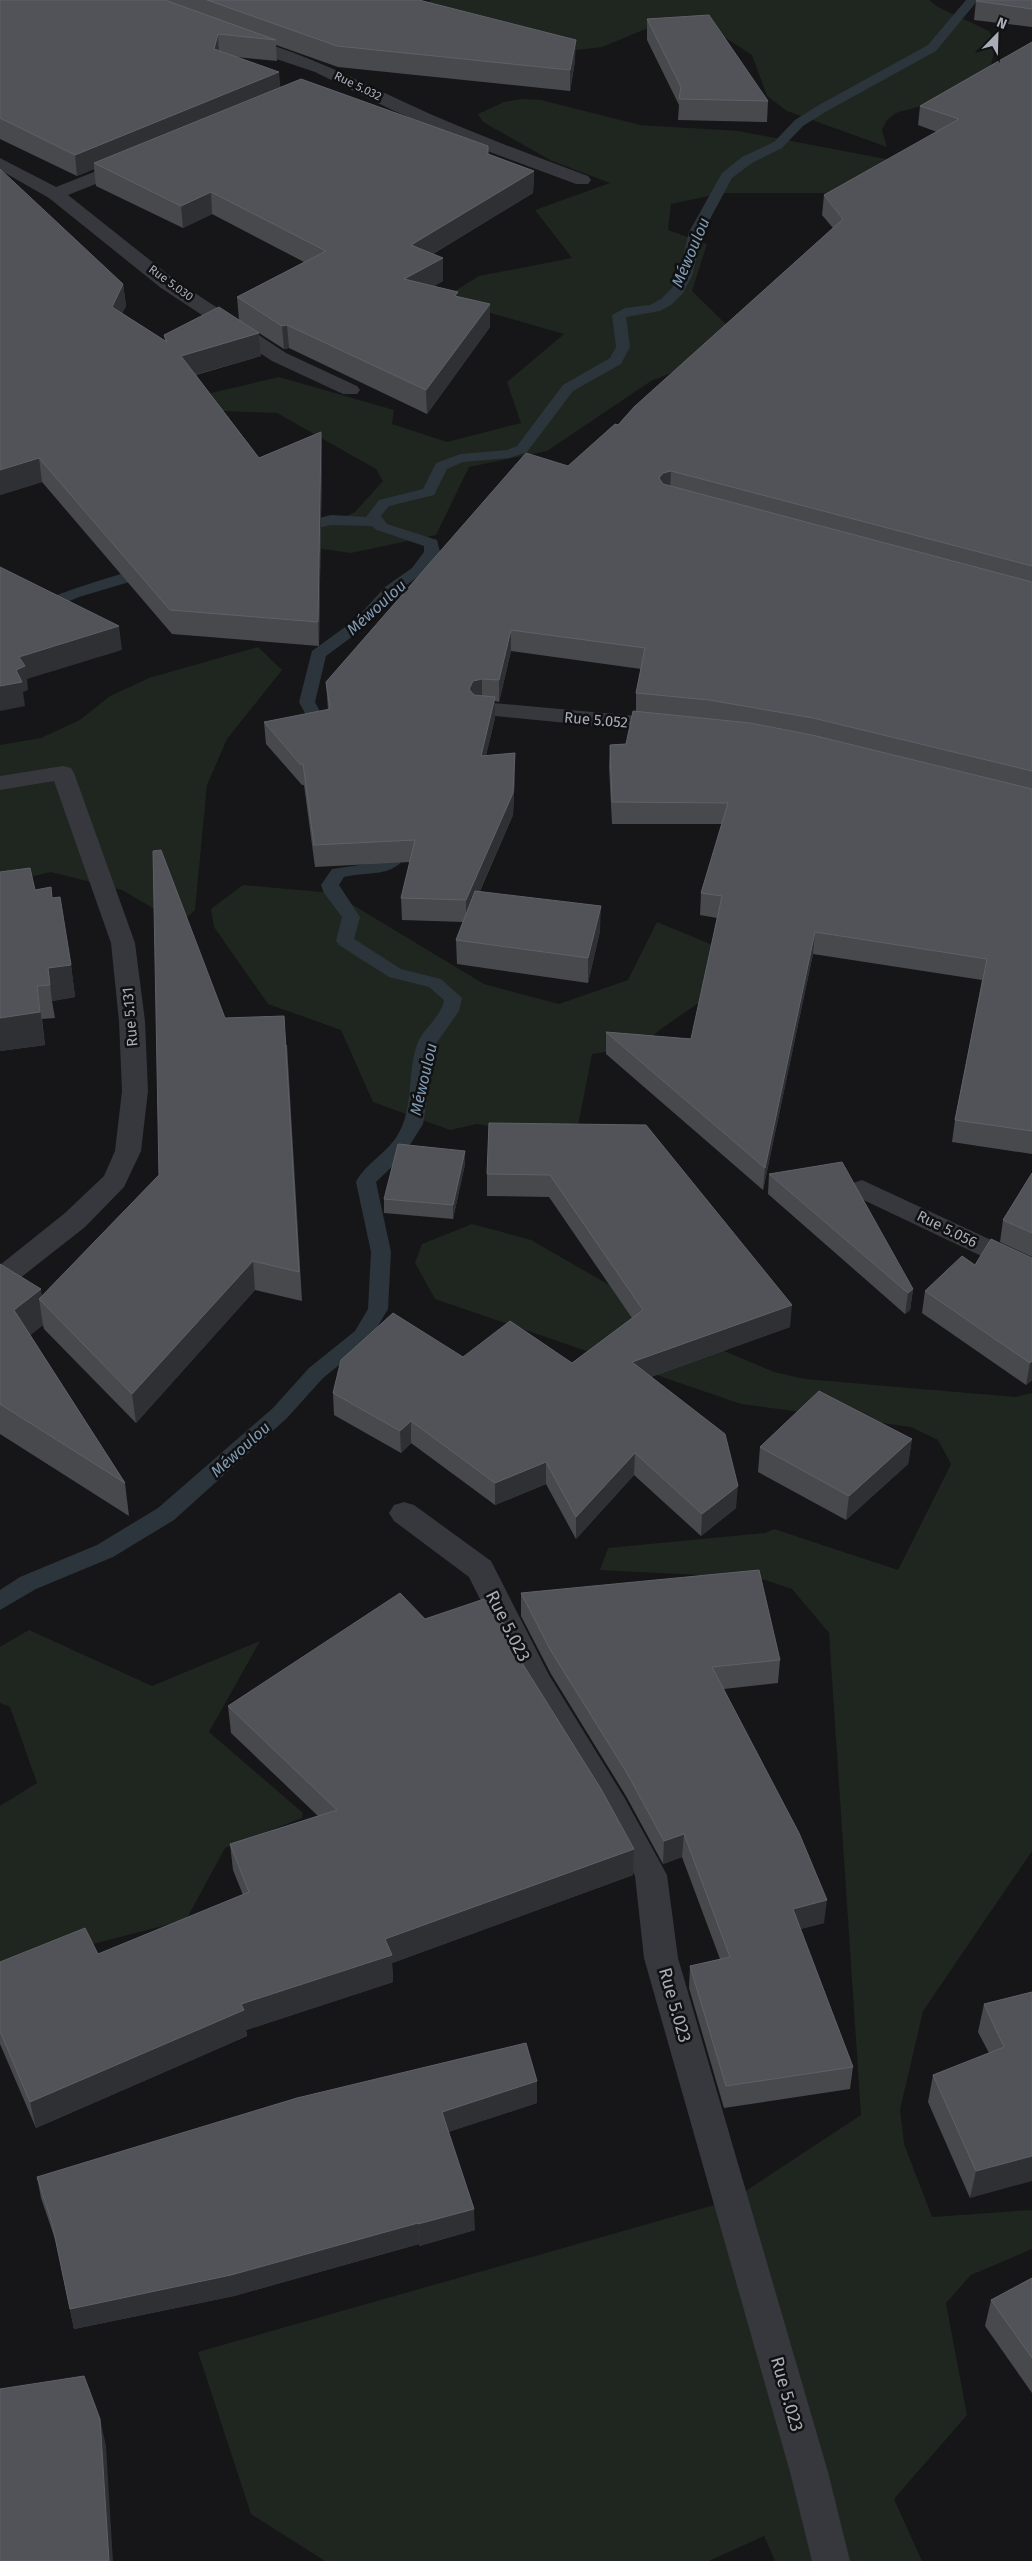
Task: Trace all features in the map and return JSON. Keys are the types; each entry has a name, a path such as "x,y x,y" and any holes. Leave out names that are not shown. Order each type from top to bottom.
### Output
{"street":[{"name":"Rue 5.032","path":"229,36 321,68 398,106 496,148 582,180"},
{"path":"317,87 341,77"},
{"path":"55,194 146,158"},
{"name":"Rue 5.030","path":"0,163 55,194 168,284 280,357 350,390"},
{"name":"Rue 5.052","path":"482,709 689,728"},
{"name":"Rue 5.131","path":"0,783 63,773 123,944 132,1021 136,1091 128,1151 115,1181 75,1220 0,1279"},
{"name":"Rue 5.056","path":"862,1189 1032,1270"},
{"name":"Rue 5.023","path":"404,1512 480,1569 537,1683 613,1806 651,1875 661,1958 788,2397 831,2561"}],"shaded area":[{"path":"431,0 929,0 938,7 989,31 994,47 988,72 983,80 970,91 896,113 887,120 882,130 887,147 787,111 767,96 752,55 709,27 653,26 602,47 566,51 422,6"},
{"path":"522,99 541,100 640,125 738,131 912,164 838,193 723,193 671,204 668,230 707,244 692,291 739,337 733,348 651,381 547,451 469,467 436,535 351,553 308,547 300,536 355,512 383,481 376,469 277,413 193,410 181,400 279,377 394,410 392,424 447,442 521,423 507,382 564,334 442,299 479,276 572,258 535,210 610,183 552,161 483,122 478,114 504,102"},
{"path":"258,647 282,670 227,739 207,785 195,910 180,924 122,890 51,872 0,884 0,745 41,738 80,720 110,696 149,678"},
{"path":"243,885 333,893 484,984 559,1004 628,980 657,922 756,963 658,1031 644,1046 592,1054 578,1126 556,1137 477,1124 450,1130 373,1102 341,1030 268,1004 214,927 211,909"},
{"path":"472,1224 531,1240 724,1351 774,1372 805,1379 1015,1397 1032,1393 1032,1851 923,2011 900,2110 904,2144 932,2217 1032,2210 1032,2249 971,2275 946,2303 967,2415 894,2499 922,2561 775,2561 764,2536 709,2561 325,2561 251,2514 198,2352 732,2200 861,2115 829,1633 792,1589 759,1578 600,1570 608,1548 765,1533 774,1529 898,1570 951,1464 938,1440 911,1427 741,1404 435,1299 415,1263 422,1244"},
{"path":"29,1630 152,1686 260,1641 209,1732 303,1813 302,1818 225,1848 186,1920 0,1968 0,1806 37,1783 10,1707 0,1703 0,1647"}],"building":[{"path":"0,0 165,0 276,40 218,34 214,49 279,72 75,155 0,118"},
{"path":"207,0 419,0 576,40 570,70 337,46"},
{"path":"1032,0 1032,9 976,1"},
{"path":"709,15 768,101 679,99 681,87 647,19"},
{"path":"1032,42 1032,566 671,471 663,473 659,478 663,484 1032,582 1032,771 813,718 709,700 636,693 645,648 511,630 499,680 482,679 473,681 469,689 474,695 495,697 481,756 515,753 513,793 466,900 401,898 415,840 314,845 303,764 300,764 264,722 330,709 326,682 526,453 568,466 615,424 618,425 634,407 843,219 824,195 959,119 920,106"},
{"path":"301,79 488,146 488,154 534,171 411,245 443,258 404,279 458,292 455,296 490,304 426,390 287,325 282,326 237,297 326,251 211,192 181,206 94,163"},
{"path":"0,169 123,284 112,307 167,342 164,335 219,307 259,333 181,356 259,458 321,432 318,622 170,610 39,458 0,470"},
{"path":"0,567 119,626 19,657 25,666 16,670 22,682 0,686"},
{"path":"633,711 750,723 812,735 1032,789 1032,1131 955,1120 987,959 815,932 765,1168 606,1032 691,1039 722,896 701,893 728,803 612,802 610,745 626,744"},
{"path":"161,850 225,1018 284,1016 299,1272 253,1261 132,1394 39,1299 159,1175 153,851"},
{"path":"30,868 35,890 51,887 52,898 60,897 71,965 48,968 50,985 37,986 40,1012 0,1018 0,872"},
{"path":"475,891 601,906 588,958 456,940"},
{"path":"489,1123 646,1125 792,1305 632,1362 725,1434 738,1486 702,1514 635,1453 576,1517 546,1462 495,1483 411,1421 400,1431 333,1393 341,1360 393,1313 463,1357 510,1321 572,1363 643,1310 550,1175 487,1174"},
{"path":"398,1144 465,1151 453,1205 384,1199"},
{"path":"842,1162 913,1289 908,1293 769,1174"},
{"path":"1032,1173 1032,1233 1003,1220"},
{"path":"991,1239 1032,1258 1032,1361 1030,1363 925,1291 962,1256 975,1265"},
{"path":"0,1264 41,1289 14,1310 125,1483 0,1404"},
{"path":"819,1391 912,1439 849,1496 760,1447"},
{"path":"759,1570 780,1660 712,1667 799,1833 827,1900 793,1909 853,2067 726,2086 690,1966 730,1957 684,1834 664,1841 627,1773 551,1651 521,1593"},
{"path":"400,1593 425,1619 490,1597 524,1666 601,1789 634,1849 385,1939 392,1955 241,2004 244,2010 30,2102 0,2031 0,1962 85,1928 98,1954 249,1892 230,1844 337,1810 228,1706"},
{"path":"1032,1992 1032,2156 976,2171 933,2075 1004,2047 984,2004"},
{"path":"526,2043 537,2081 442,2112 474,2209 231,2275 70,2309 52,2223 37,2177 297,2098"},
{"path":"1032,2278 1032,2358 991,2300"},
{"path":"84,2376 100,2419 109,2561 0,2561 0,2389"}],"waterway":[{"name":"Méwoulou","path":"375,522 373,516 384,503 429,492 441,466 461,458 509,454 522,449 568,388 616,361 623,347 619,315 630,311 646,311 655,308 666,302 678,290 685,276 696,232 727,176 747,160 778,145 799,123 823,108 932,48 972,0"},
{"path":"296,528 331,520 375,522"},
{"name":"Méwoulou","path":"325,736 307,702 318,654 362,622 390,590 417,571 432,552 432,543 382,527 375,522"},
{"path":"0,625 74,594 112,581 151,571"},
{"name":"Méwoulou","path":"0,1601 28,1583 105,1551 166,1514 280,1413 316,1373 362,1336 378,1309 381,1252 366,1182 371,1174 396,1151 413,1124 419,1102 422,1067 427,1044 450,1011 453,998 435,983 395,973 345,941 351,917 333,893 330,885 338,873 386,866 400,854 407,842"}]}
